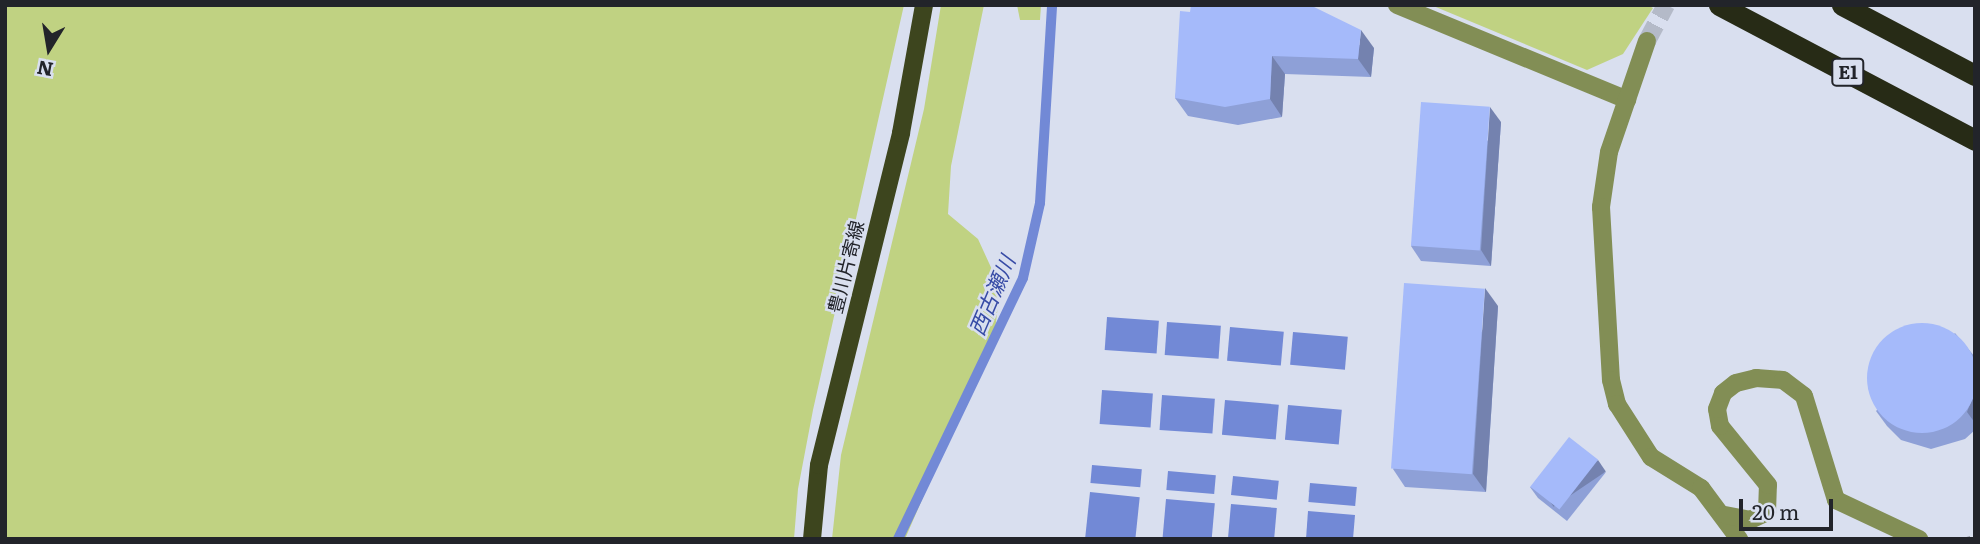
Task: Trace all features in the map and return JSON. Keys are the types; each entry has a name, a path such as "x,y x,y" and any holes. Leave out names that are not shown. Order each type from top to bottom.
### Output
{"highway":[{"name":"E1","path":"1719,5 1975,140"},
{"path":"1842,5 1975,75"}],"main road":[{"name":"豊川片寄線","path":"812,539 819,466 901,133 925,5"}],"street":[{"path":"1397,5 1627,100"},
{"path":"1647,41 1609,152 1601,208 1611,380 1617,404 1651,457 1701,488 1725,515 1739,539"},
{"path":"1725,515 1750,520 1767,512 1768,485 1720,426 1717,409 1723,393 1737,383 1756,378 1783,380 1804,396 1836,500 1919,539"}],"path":[{"path":"1967,539 1975,537"}],"green space":[{"path":"5,5 904,5 813,410 798,489 794,539 5,539"},
{"path":"941,5 984,5 951,166 948,214 978,239 1000,287 995,331 905,539 832,539 841,455 924,109"},
{"path":"1017,5 1041,5 1040,20 1020,20"},
{"path":"1431,5 1647,5 1653,8 1623,54 1587,70"}],"water":[{"path":"1107,317 1159,321 1157,354 1105,350"},
{"path":"1167,322 1221,326 1219,359 1165,355"},
{"path":"1230,327 1284,332 1281,366 1227,361"},
{"path":"1293,332 1348,337 1345,370 1290,365"},
{"path":"1102,390 1153,394 1151,427 1100,424"},
{"path":"1162,395 1215,399 1212,434 1160,430"},
{"path":"1225,400 1279,405 1276,440 1222,435"},
{"path":"1288,405 1342,410 1339,445 1285,440"},
{"path":"1092,465 1142,469 1140,487 1090,483"},
{"path":"1168,471 1216,475 1214,494 1166,490"},
{"path":"1233,476 1279,481 1277,500 1231,495"},
{"path":"1310,483 1357,487 1355,506 1308,502"},
{"path":"1090,492 1140,497 1135,539 1085,539"},
{"path":"1166,499 1215,503 1212,539 1163,539"},
{"path":"1231,504 1277,508 1274,539 1228,539"},
{"path":"1308,511 1355,515 1353,539 1306,539"}],"building":[{"path":"1191,5 1310,5 1361,30 1358,59 1272,56 1270,99 1225,107 1175,98 1180,11 1190,12"},
{"path":"1421,102 1490,107 1480,250 1411,246"},
{"path":"1404,283 1485,289 1472,474 1391,469"},
{"path":"1922,323 1943,327 1961,339 1973,357 1977,378 1973,399 1961,417 1943,429 1922,433 1901,429 1883,417 1871,399 1867,378 1871,357 1883,339 1901,327"},
{"path":"1569,437 1598,460 1559,509 1530,487"}],"waterway":[{"name":"西古瀬川","path":"898,539 1023,278 1040,203 1052,5"}],"tunnel":[{"path":"1647,41 1666,5"}]}
